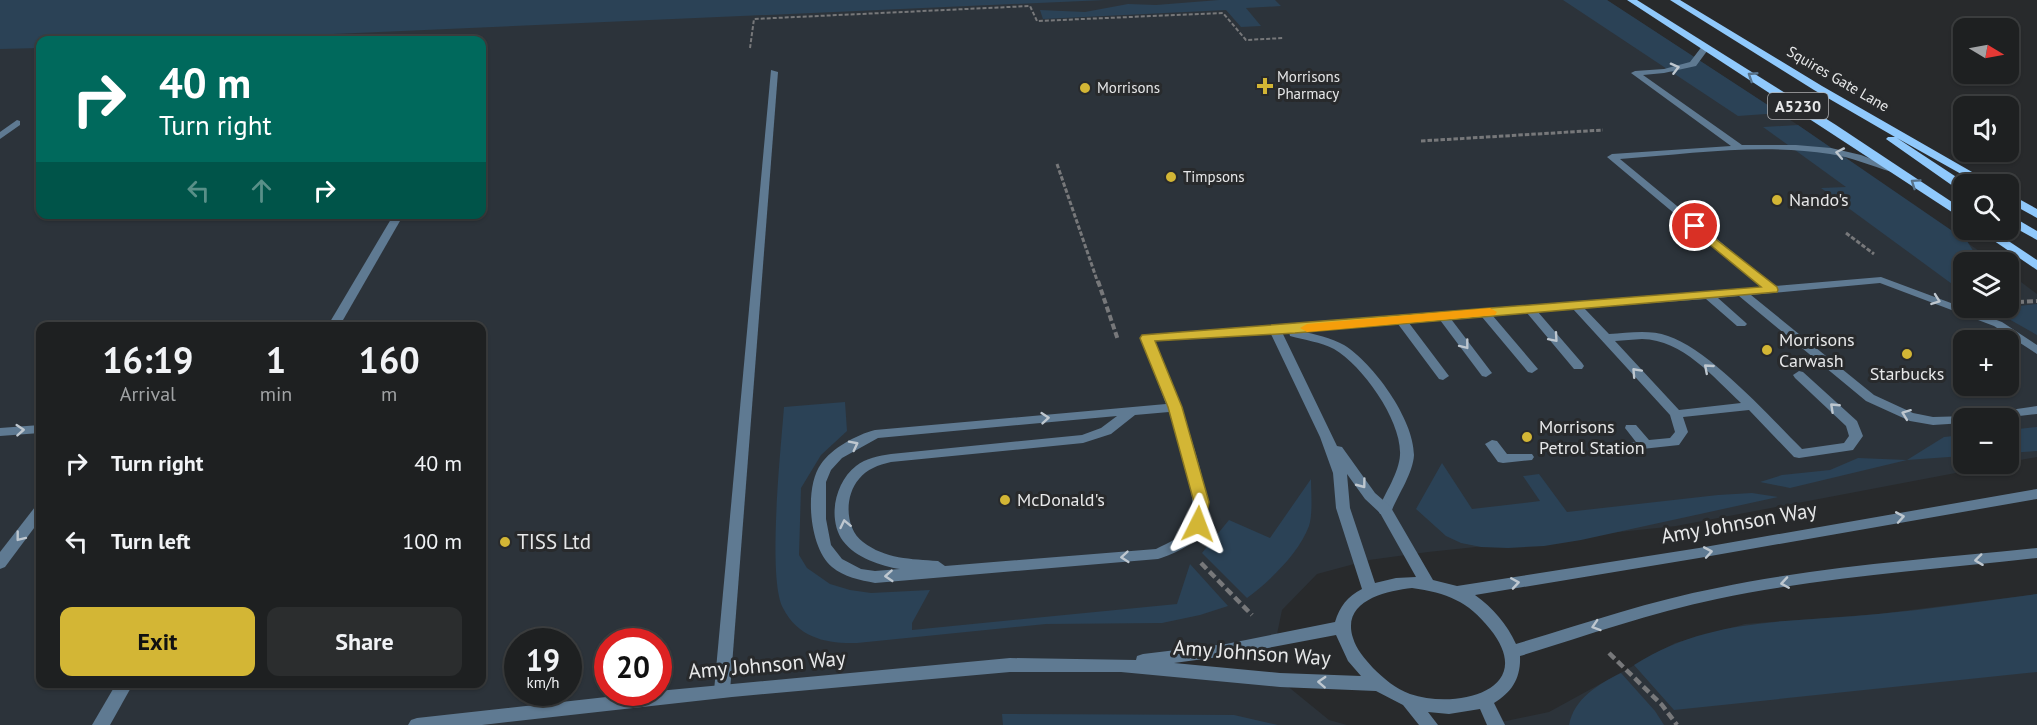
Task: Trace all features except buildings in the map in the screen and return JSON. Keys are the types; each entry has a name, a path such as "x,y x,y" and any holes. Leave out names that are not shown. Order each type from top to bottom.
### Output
{"main road":[{"name":"A5230","path":"1631,0 1953,209"},
{"name":"Squires Gate Lane","path":"1674,0 1818,88 1969,174"},
{"path":"1818,88 1953,180"},
{"path":"2019,203 2037,214"},
{"path":"2019,225 2037,236"},
{"path":"1999,240 2037,266"}],"street":[{"path":"1706,47 1693,64 1664,71 1635,72 1742,149"},
{"path":"722,691 774,72"},
{"path":"0,136 18,123"},
{"path":"1772,290 1612,157 1742,149 1822,150 1857,156 1896,170"},
{"path":"336,322 396,219"},
{"path":"1175,407 875,434 839,452 821,475 818,520 828,557 856,574 875,577 1158,554 1181,543 1198,524 1202,502 1175,407 1147,338 1443,317 1881,280 1998,324 2037,350"},
{"path":"1741,292 1870,398 1910,417 1933,421 1953,420"},
{"path":"1707,294 1741,324"},
{"path":"1575,305 1676,414 1682,432 1674,442 1605,449"},
{"path":"1529,309 1578,366"},
{"path":"1485,313 1532,369"},
{"path":"1443,317 1486,373"},
{"path":"1401,320 1443,376"},
{"path":"1275,330 1327,437 1340,473 1343,508 1370,590"},
{"path":"1275,330 1308,336 1341,348 1377,384 1396,415 1405,436 1407,456 1385,510"},
{"path":"1604,338 1644,336 1664,338 1681,346 1752,406 1799,453 1848,447 1856,436 1852,424 1799,375"},
{"path":"1676,414 1752,406"},
{"path":"969,570 890,562 856,545 848,536 844,525 844,495 850,480 859,470 872,462 891,458 1083,439 1106,431 1133,410"},
{"path":"2019,412 2037,410"},
{"path":"1630,428 1646,445"},
{"path":"0,432 36,429"},
{"path":"1327,437 1370,496 1385,510 1428,584"},
{"path":"1492,444 1503,459 1527,457"},
{"name":"Amy Johnson Way","path":"1457,592 1688,555 2034,493"},
{"path":"0,563 36,516"},
{"path":"1513,652 1640,612 1720,593 1800,580 2037,553"},
{"path":"1409,701 1463,707 1485,700 1507,682 1514,666 1513,652 1494,621 1477,604 1457,592 1428,584 1396,584 1370,590 1349,606 1343,627 1352,652 1362,668 1380,684 1409,701 1429,725"},
{"name":"Amy Johnson Way","path":"1121,664 1226,650 1343,627"},
{"name":"Amy Johnson Way","path":"417,725 722,691 1010,665 1121,664 1280,680 1380,684"},
{"path":"101,725 122,688"},
{"path":"1485,700 1496,725"}],"path":[{"path":"750,48 754,19 1030,6 1037,21 1223,13 1246,40 1284,38"},
{"path":"1057,164 1118,340"},
{"path":"2019,302 2037,301"},
{"path":"1181,543 1276,639"},
{"path":"1585,630 1662,705 1677,725"}],"shaded area":[{"path":"0,0 1607,0 1798,125 1953,233 1953,240 1963,240 1981,252 1953,252 1953,318 2019,318 2019,280 2037,294 2037,457 2019,460 2019,408 1953,408 1953,473 1676,526 1369,560 1317,574 1282,610 1276,639 1124,664 1280,680 1329,720 1347,725 0,725"},
{"path":"0,0 1105,0 289,36 36,36 36,48 0,49"},
{"path":"1219,0 1275,0 1281,6 1246,8 1261,26 1241,27 1226,10 1043,19 1040,10 1085,12 1128,4 1156,5"},
{"path":"1563,0 1607,0 1780,113 1738,116"},
{"path":"1798,125 1953,231 1953,240 1967,241 1974,252 1953,252 1953,285 1821,188 1846,187 1763,127"},
{"path":"2037,304 2037,335 2007,318 2019,318 2019,306"},
{"path":"845,402 847,431 821,455 801,488 799,555 807,568 830,584 850,590 871,593 930,590 912,623 912,630 1177,604 1190,564 1228,606 1162,623 1046,624 857,643 824,640 805,633 789,618 778,592 775,542 784,407"},
{"path":"2037,427 2037,451 2019,452 2019,429"},
{"path":"1953,436 1953,457 1907,460 1944,437"},
{"path":"1858,458 1907,460 1790,488 1760,482 1782,475 1830,470"},
{"path":"1442,463 1472,509 1540,501 1523,476 1539,474 1567,512 1718,495 1752,493 1778,497 1581,540 1544,546 1481,547 1461,543 1446,536 1416,509"},
{"path":"1311,479 1311,515 1304,536 1282,566 1265,584 1247,598 1202,553 1229,520 1270,538"},
{"path":"2037,594 2037,725 1487,725 1549,712 1675,643 1745,624 1878,614"},
{"path":"2037,594 2037,672 1674,710 1634,665 1663,649 1692,638 1752,624 1918,610"},
{"path":"1621,673 1655,711 1664,725 1569,725 1576,707 1589,693"},
{"path":"1002,714 1234,715 1278,725 1003,725"}],"slow traffic":[{"path":"1307,328 1490,312"}],"place":[{"name":"Morrisons Pharmacy","path":"1265,86"},
{"name":"Morrisons","path":"1085,88"},
{"name":"Timpsons","path":"1171,177"},
{"name":"Nando's","path":"1777,200"},
{"name":"Morrisons Carwash","path":"1767,350"},
{"name":"Starbucks","path":"1907,354"},
{"name":"Morrisons Petrol Station","path":"1527,437"},
{"name":"McDonald's","path":"1005,500"},
{"name":"TISS Ltd","path":"505,542"}],"route":[{"path":"1198,524 1202,502 1175,407 1147,338 1295,329 1772,290 1695,226"}]}
